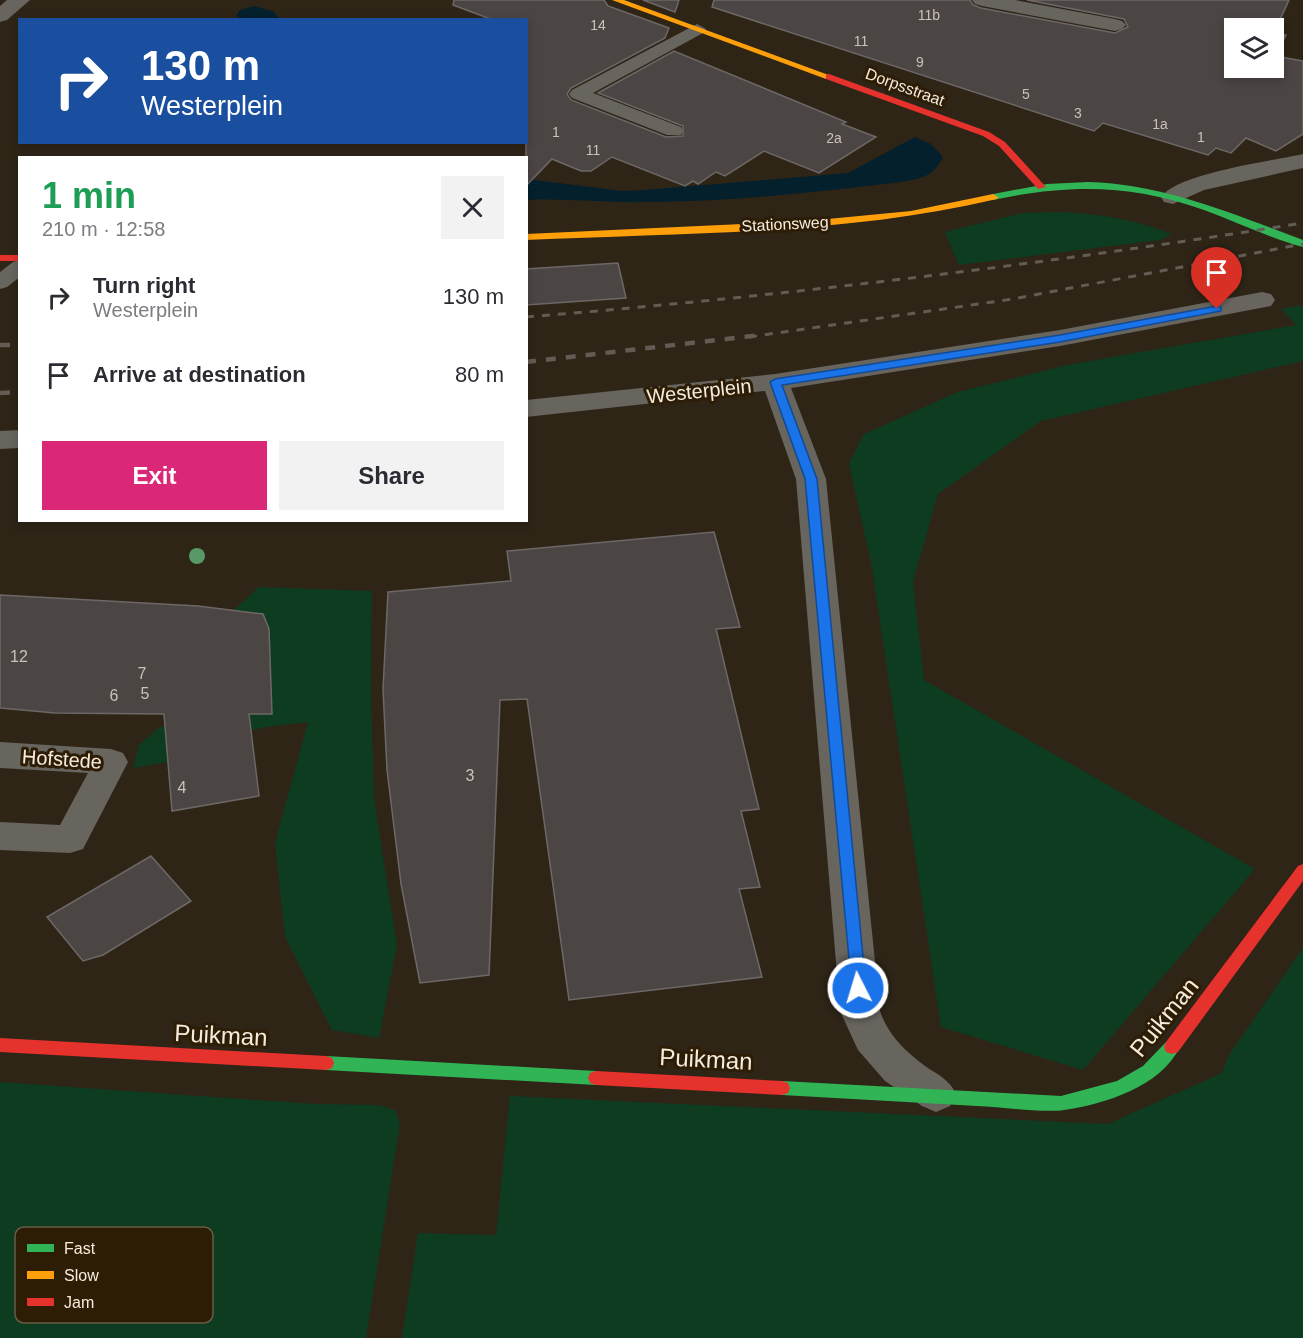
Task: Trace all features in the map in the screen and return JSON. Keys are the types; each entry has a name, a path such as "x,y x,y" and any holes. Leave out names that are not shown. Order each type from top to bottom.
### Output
{"street":[{"path":"0,16 20,0"},
{"name":"Dorpsstraat","path":"616,0 986,134 1002,144 1041,187"},
{"path":"982,0 1115,25"},
{"path":"1173,198 1196,184 1303,161"},
{"path":"1041,187 1112,186 1173,198 1303,244"},
{"name":"Stationsweg","path":"528,237 807,224 911,214 1041,187"},
{"path":"0,258 18,258"},
{"name":"Westerplein","path":"528,409 775,382 1060,338 1262,300"},
{"path":"775,382 811,479 860,1011 865,1029 893,1066 936,1094"},
{"path":"0,440 18,440"},
{"name":"Hofstede","path":"0,755 111,762 70,839 0,836"},
{"name":"Puikman","path":"0,1046 428,1070 936,1094 1061,1103 1129,1087 1148,1075 1165,1057 1303,870"}],"lane":[{"path":"674,131 578,94 697,29"},
{"path":"0,283 18,268"}],"green space":[{"path":"1061,212 1117,218 1172,234 1160,240 959,265 945,232 1022,213"},
{"path":"1303,306 1303,361 1041,421 938,494 913,582 924,680 1255,869 1083,1070 941,1027 871,562 849,464 864,434 958,392 1067,365 1296,325 1281,309"},
{"path":"259,587 372,591 371,690 374,799 397,945 379,1038 332,1030 285,937 275,843 308,722 266,727 178,746 168,762 133,768 139,745 160,727 239,711 196,610 198,606 234,610"},
{"path":"1303,948 1303,1338 402,1338 418,1233 496,1235 510,1096 1108,1124 1222,1073 1229,1055"},
{"path":"0,1082 314,1104 378,1105 395,1110 400,1124 366,1338 0,1338"}],"water":[{"path":"254,6 273,11 279,18 240,18 236,16 240,10"},
{"path":"915,137 931,144 943,157 931,173 915,179 806,193 678,202 528,200 528,179 622,191 848,173"}],"building":[{"path":"454,0 604,0 608,6 669,28 665,38 571,88 567,94 571,100 666,137 683,136 683,126 598,93 674,51 846,122 842,124 876,137 819,173 764,151 725,176 716,172 698,184 693,181 685,186 612,157 591,171 581,171 552,159 528,184 526,144 528,144 528,18 488,18 453,5"},
{"path":"643,0 679,0 675,12"},
{"path":"714,0 970,0 973,5 981,8 1115,33 1128,27 1124,19 1027,0 1289,0 1281,18 1224,18 1224,78 1284,78 1284,58 1303,61 1303,134 1276,151 1246,138 1231,153 1216,148 1208,155 1103,123 1094,131 712,7"},
{"path":"618,263 626,298 528,305 528,269"},
{"path":"714,532 740,627 716,629 759,809 741,811 760,887 739,889 762,977 569,1000 527,699 500,700 489,975 420,983 401,884 387,770 383,689 388,592 511,581 507,551"},
{"path":"0,595 198,606 263,614 269,629 272,714 249,714 259,796 172,811 164,714 55,713 0,708"},
{"path":"151,856 191,901 103,955 83,961 47,917"}],"railway":[{"path":"528,317 915,278 1303,223"},
{"path":"749,337 1013,299 1303,244"},
{"path":"528,362 761,335"},
{"path":"0,345 18,345"},
{"path":"0,393 18,392"}],"traffic: fast":[{"path":"993,197 1061,186 1128,187 1204,207 1303,244"},
{"path":"782,1088 1061,1103 1108,1092 1136,1079 1149,1071 1172,1047"},
{"path":"326,1063 596,1078"}],"traffic: slow":[{"path":"616,0 829,77"},
{"path":"528,237 807,224 911,214 993,197"}],"traffic: jam":[{"path":"829,77 986,134 1002,144 1041,187"},
{"path":"0,258 18,258"},
{"path":"1172,1047 1303,870"},
{"path":"0,1045 326,1063"},
{"path":"596,1078 782,1088"}],"route":[{"path":"858,988 811,479 775,382 1060,338 1217,309"}]}
